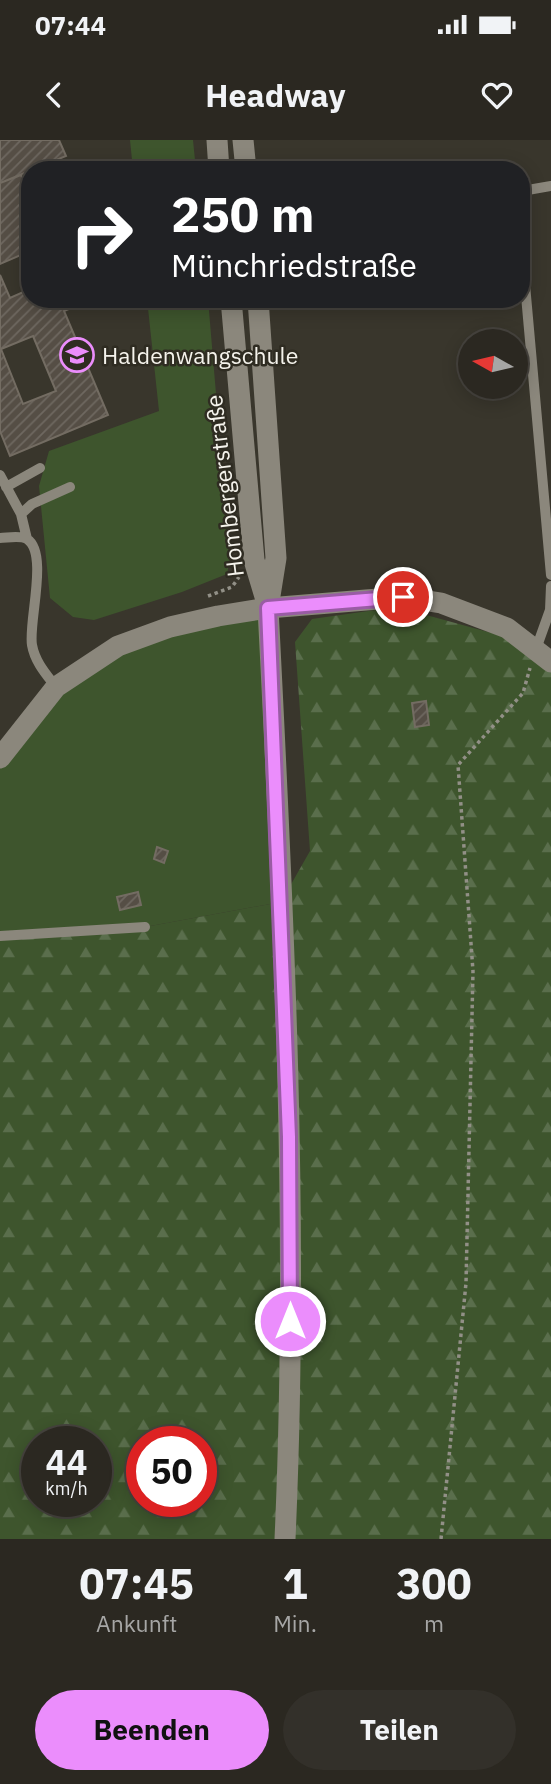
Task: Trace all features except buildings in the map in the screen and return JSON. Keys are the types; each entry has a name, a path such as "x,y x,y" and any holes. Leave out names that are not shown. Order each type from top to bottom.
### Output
{"main road":[{"path":"216,140 218,161"},
{"path":"243,140 246,161"},
{"name":"Hombergerstraße","path":"232,308 254,560 268,608"},
{"name":"Hombergerstraße","path":"258,308 276,558 268,608"},
{"path":"0,758 56,687 118,646 170,627 268,608 403,597 441,603 507,628 543,656"},
{"path":"268,608 289,1137 290,1426 285,1539"}],"lane":[{"path":"530,190 551,186"},
{"path":"527,308 551,575"},
{"path":"6,487 40,468"},
{"path":"0,475 21,514 27,539 33,547 38,569 31,644 39,666 56,687"},
{"path":"21,514 32,504 69,486"},
{"path":"0,538 27,539"},
{"path":"543,656 551,586"},
{"path":"0,936 145,927"}],"path":[{"path":"203,597 232,587 239,577 239,569"},
{"path":"442,1539 466,1283 472,971 458,765 523,693 543,656"}],"green space":[{"path":"130,140 193,140 195,161 132,161"},
{"path":"148,308 209,308 230,559 227,574 182,592 94,620 73,617 50,598 39,486 49,451 159,411"},
{"path":"397,607 499,635 551,668 551,1539 0,1539 0,936 145,927 281,902 310,851 295,642 312,619"},
{"path":"268,608 281,902 145,927 0,936 0,758 56,687 118,646"}],"place":[{"name":"Haldenwangschule","path":"77,355"}],"route":[{"path":"290,1321 289,1137 268,608 403,597"}]}
